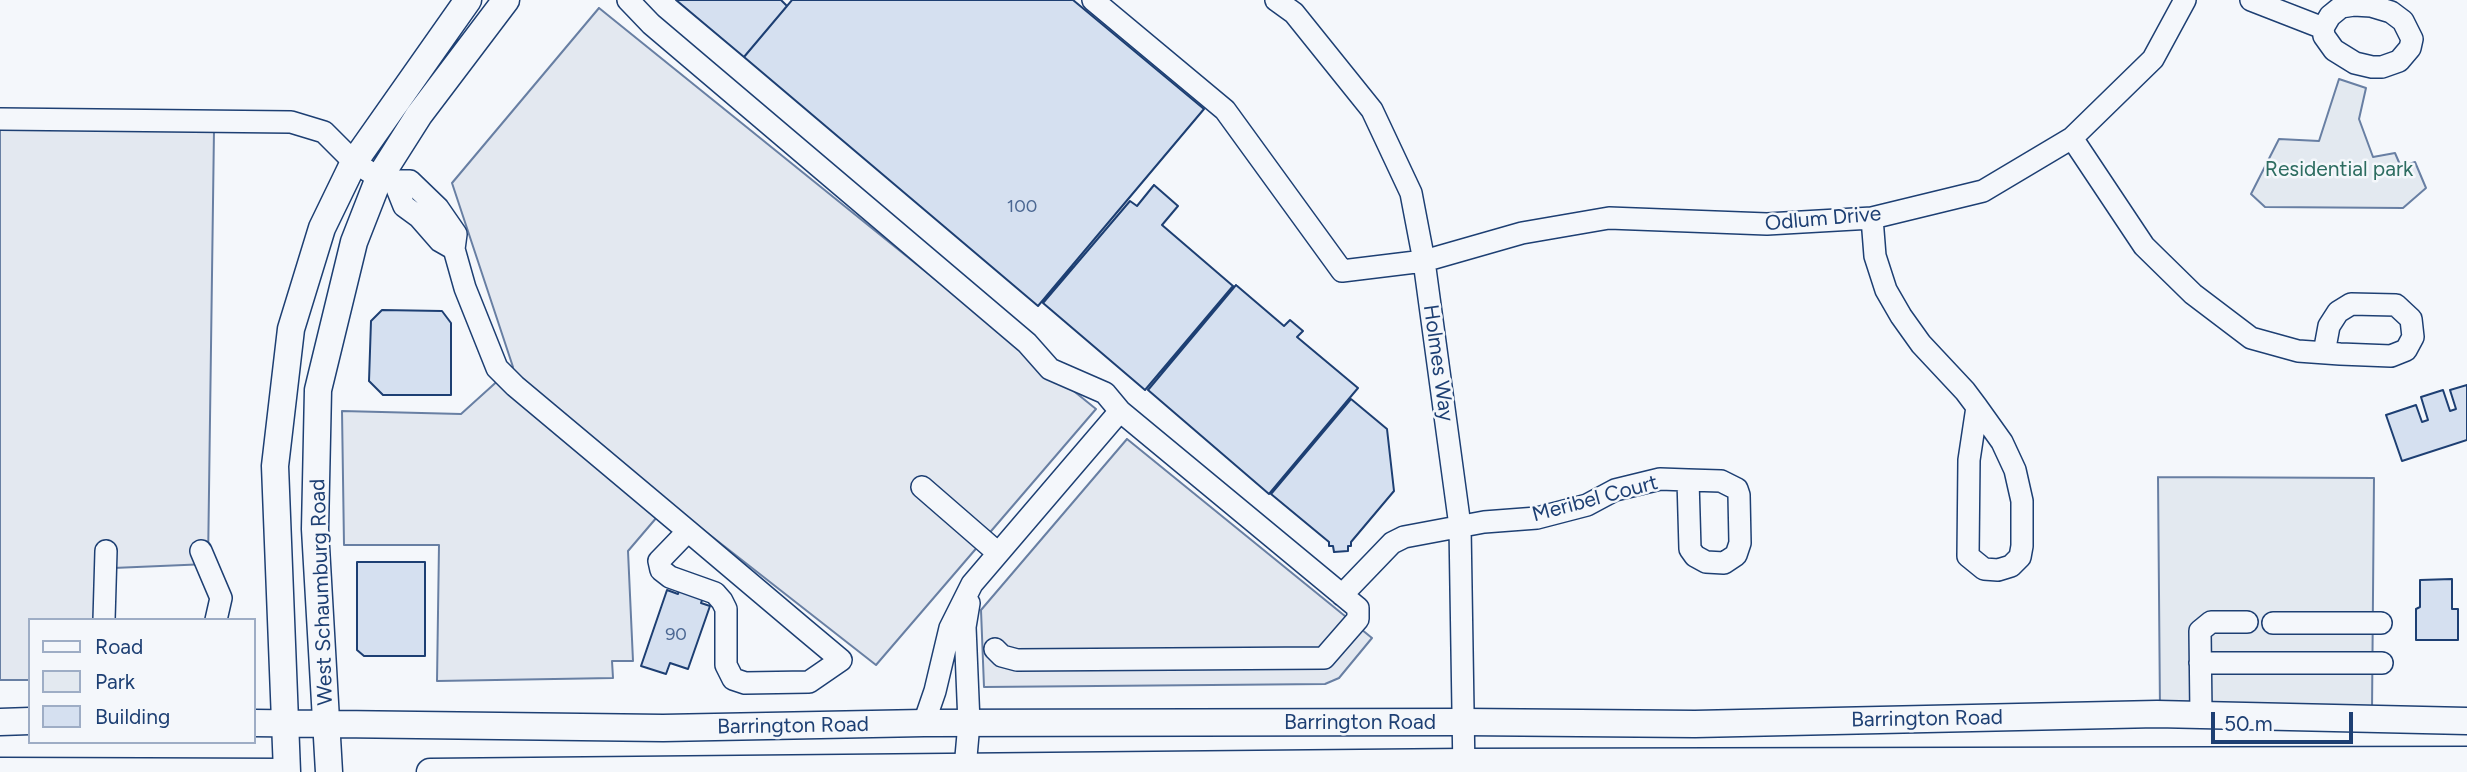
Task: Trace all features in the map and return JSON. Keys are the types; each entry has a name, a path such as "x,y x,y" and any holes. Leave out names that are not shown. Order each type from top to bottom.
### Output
{"main road":[{"name":"West Schaumburg Road","path":"287,772 275,466 291,329 322,228 354,162 468,0"},
{"name":"West Schaumburg Road","path":"329,772 315,529 318,390 354,242 419,115 506,0"},
{"name":"Barrington Road","path":"256,723 663,728 924,723 1695,724 2201,714 2467,721"},
{"path":"0,722 28,721"},
{"name":"Barrington Road","path":"430,772 2467,760"},
{"path":"0,771 287,772"}],"street":[{"path":"628,0 662,33 1027,343 1050,369 1105,393 1120,411 1358,608 1358,620 1324,658 1017,660 1002,656 995,649"},
{"name":"Odlum Drive","path":"1093,0 1225,110 1342,271 1424,261 1522,233 1609,218 1767,225 1872,218 1983,191 2072,138 2153,59 2185,0"},
{"name":"Holmes Way","path":"1276,0 1294,13 1371,110 1411,193 1424,261 1460,526 1464,767"},
{"path":"2250,0 2323,28"},
{"path":"0,119 291,122 324,132 354,162 387,179 410,181 438,208 456,234 454,250 465,288 498,368 515,386 836,655 796,674 738,669 726,651 726,609 722,601 715,593 670,578 661,570 659,561 688,531"},
{"path":"2072,138 2144,246 2193,294 2251,338 2298,351 2324,353"},
{"path":"1872,218 1875,256 1891,299 1921,344 1977,407 2002,442 2015,470 2022,501 2022,546 2020,557 2011,566 1998,570 1984,569 1968,556 1969,460 1977,407"},
{"path":"924,723 935,691 950,628 972,584 1120,411"},
{"name":"Meribel Court","path":"1342,595 1392,543 1418,533 1537,518 1587,505 1615,489 1660,479 1688,480"},
{"path":"922,487 998,553"},
{"path":"104,618 106,551"},
{"path":"201,551 221,597 216,618"},
{"path":"965,768 969,723 965,627 972,584"},
{"path":"2201,714 2200,631 2211,622 2247,622"},
{"path":"2273,622 2381,623"},
{"path":"2200,663 2382,663"}],"green space":[{"name":"Residential park","path":"2339,79 2366,88 2359,119 2373,157 2395,153 2401,167 2415,162 2426,188 2403,208 2265,207 2251,194 2279,139 2319,141"},
{"path":"2158,477 2374,478 2372,711 2160,711"}],"shaded area":[{"path":"599,8 1096,409 876,665 669,503 628,551 633,661 612,661 613,678 437,681 439,545 344,545 342,411 461,414 513,367 452,183"},
{"path":"0,129 214,130 208,564 113,568 111,618 28,618 28,680 0,680"},
{"path":"1127,439 1372,638 1339,678 1325,684 984,687 981,610"}],"building":[{"path":"676,0 781,0 787,6 744,57"},
{"path":"792,0 1073,0 1204,109 1038,306 744,57"},
{"path":"1154,185 1178,206 1162,225 1233,286 1145,390 1043,303 1130,201 1137,206"},
{"path":"1236,285 1284,326 1290,320 1303,331 1297,337 1358,388 1269,494 1148,390"},
{"path":"382,310 442,311 451,323 451,395 383,395 369,381 371,321"},
{"path":"2467,385 2467,440 2402,461 2386,415 2416,405 2422,422 2428,420 2421,397 2443,390 2450,411 2456,409 2450,390"},
{"path":"1351,399 1387,429 1394,491 1351,542 1348,551 1334,552 1329,542 1271,494"},
{"path":"357,562 425,562 425,656 364,656 357,650"},
{"path":"2452,579 2452,609 2458,609 2458,640 2416,640 2420,580"},
{"path":"680,587 704,595 701,603 710,606 688,669 670,663 666,674 641,666 667,590 678,594"}]}
